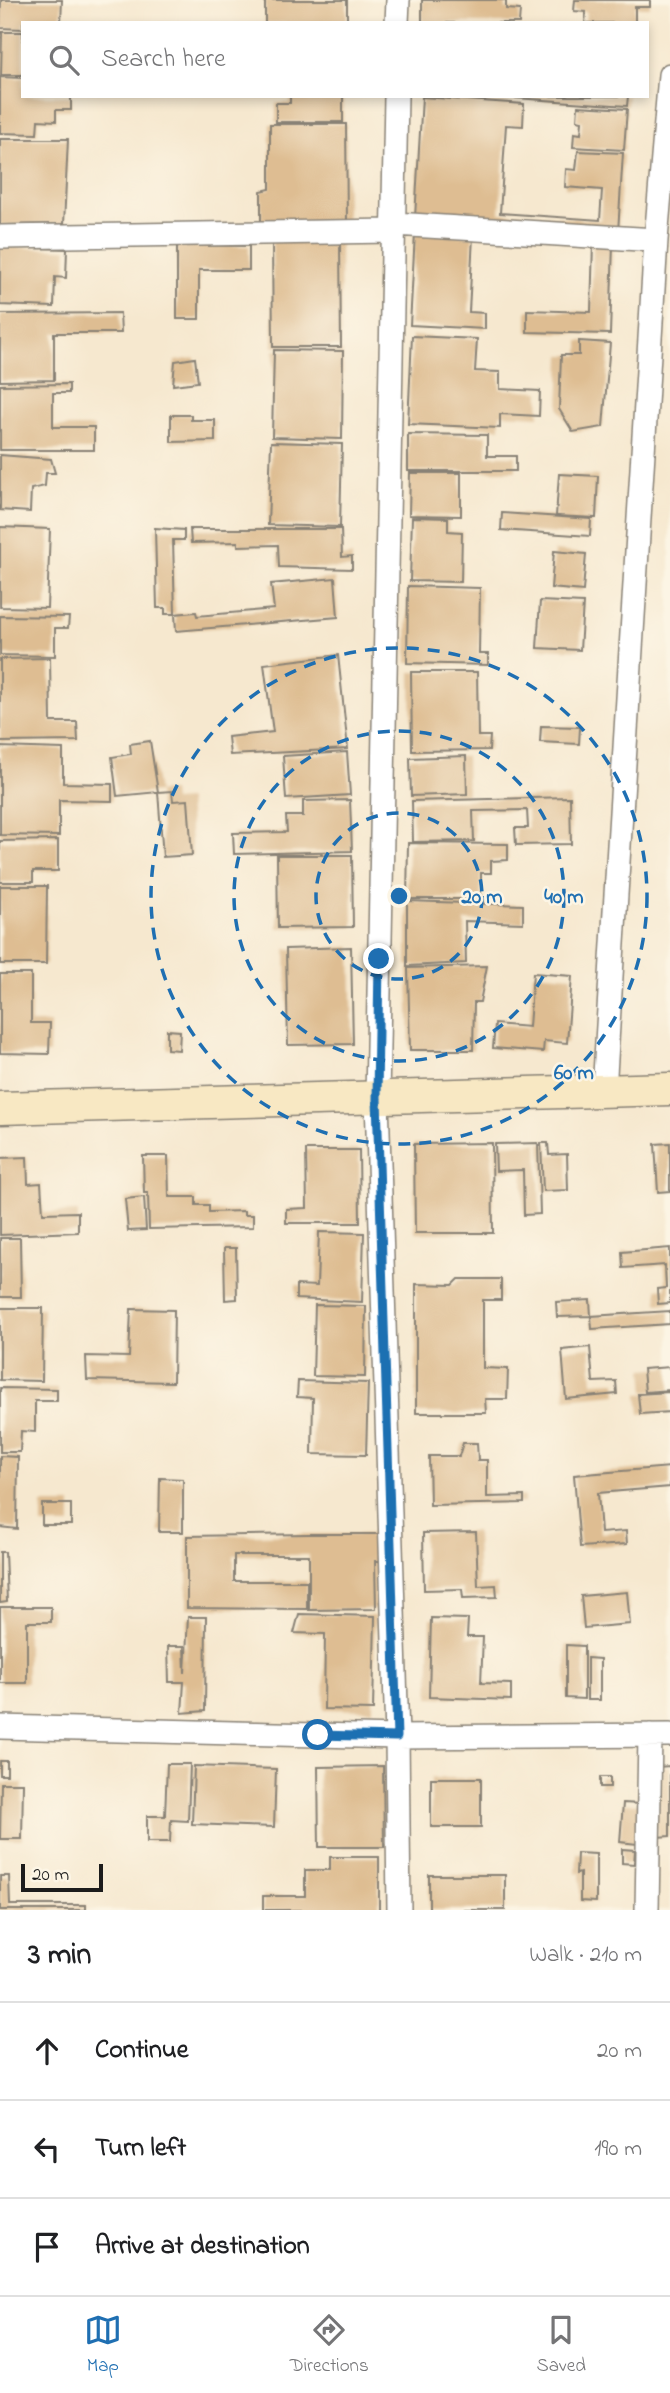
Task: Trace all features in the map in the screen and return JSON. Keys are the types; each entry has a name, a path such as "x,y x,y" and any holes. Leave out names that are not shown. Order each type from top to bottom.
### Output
{"street":[{"path":"397,21 398,0"},
{"path":"604,1091 656,240 670,75"},
{"path":"396,98 377,1099 397,1737 399,1910"},
{"path":"0,237 393,227 656,240"},
{"path":"0,1108 670,1089"},
{"path":"0,1727 397,1737 660,1735 647,1910"}],"building":[{"path":"1,0 62,0 61,21 21,21 21,29 0,28"},
{"path":"265,0 347,0 347,21 265,21"},
{"path":"422,0 506,0 506,9 520,10 519,21 422,21"},
{"path":"575,0 650,0 650,7 635,7 635,21 585,21 586,12 574,11"},
{"path":"2,32 21,32 21,75 1,75"},
{"path":"0,77 21,78 21,98 71,98 71,110 56,110 56,121 38,120 37,134 0,133"},
{"path":"290,98 343,98 343,122 276,122 276,103 290,103"},
{"path":"422,98 524,104 523,126 506,125 500,213 600,220 602,190 565,187 566,169 576,170 578,151 623,153 618,232 415,218"},
{"path":"516,98 628,98 627,106"},
{"path":"578,106 627,109 624,150 573,147 574,133 581,134 582,121 577,120"},
{"path":"270,124 346,124 347,222 261,222 261,191 270,189"},
{"path":"0,139 68,139 64,224 0,225"},
{"path":"415,233 473,236 469,312 485,313 485,329 410,325"},
{"path":"272,240 340,240 341,347 273,347"},
{"path":"593,243 613,244 610,334 527,332 527,310 591,312"},
{"path":"177,245 249,246 249,270 199,270 199,319 177,319"},
{"path":"0,247 67,249 66,278 55,277 54,307 0,305"},
{"path":"120,313 121,333 54,333 54,380 0,381 0,314"},
{"path":"412,336 477,339 475,371 500,372 500,389 540,391 539,416 500,414 500,428 408,424"},
{"path":"579,341 610,343 603,427 573,432 559,409 561,355 579,355"},
{"path":"274,350 343,351 342,439 272,437"},
{"path":"195,358 198,382 173,385 175,361"},
{"path":"69,384 69,393 53,393 53,427 94,427 94,450 0,450 0,385"},
{"path":"171,415 191,415 191,420 215,420 215,441 171,442"},
{"path":"408,434 487,435 487,456 516,456 516,471 408,471"},
{"path":"271,442 342,444 340,527 268,525"},
{"path":"0,455 51,459 55,473 46,473 45,486 31,489 30,512 0,510"},
{"path":"410,473 461,473 461,516 409,515"},
{"path":"559,474 598,476 596,518 556,516"},
{"path":"502,513 591,519 590,536 501,530"},
{"path":"412,517 448,518 448,531 462,532 461,582 410,581"},
{"path":"0,527 50,529 47,608 0,607"},
{"path":"155,528 184,530 184,540 173,540 175,614 165,614 165,608 157,608"},
{"path":"190,529 341,529 342,557 352,556 352,569 279,567 278,545 191,543"},
{"path":"554,551 586,554 583,591 551,588"},
{"path":"335,578 338,617 176,631 175,614 196,612 197,616 274,609 271,584"},
{"path":"408,586 480,588 479,654 488,654 488,665 407,663"},
{"path":"540,601 583,603 580,650 537,648"},
{"path":"0,616 69,617 68,628 55,628 55,656 0,655"},
{"path":"338,655 348,749 230,755 228,737 273,732 264,664"},
{"path":"50,658 51,722 77,722 78,741 0,742 0,659"},
{"path":"411,672 477,672 478,736 490,736 489,750 412,751"},
{"path":"541,726 580,727 579,744 540,742"},
{"path":"150,741 158,792 117,796 112,757 131,754 130,744"},
{"path":"0,747 63,749 63,783 112,784 112,801 59,800 59,836 0,835"},
{"path":"347,752 350,795 286,799 283,756"},
{"path":"466,756 467,794 411,796 410,758"},
{"path":"172,791 173,801 188,800 192,855 163,857 158,792"},
{"path":"570,797 571,844 516,845 515,828 528,828 527,810 473,811 474,841 413,842 412,801"},
{"path":"350,800 352,851 234,854 233,833 287,832 286,816 303,816 303,801"},
{"path":"58,840 58,871 33,871 33,882 0,882 0,841"},
{"path":"408,843 508,844 508,860 491,861 491,873 481,873 481,899 407,899"},
{"path":"277,855 352,855 353,927 278,928"},
{"path":"0,886 47,886 46,964 0,964"},
{"path":"407,901 523,905 523,923 465,921 466,963 407,966"},
{"path":"351,947 353,1044 288,1045 286,949"},
{"path":"487,966 480,1002 474,1002 473,1050 410,1050 408,968"},
{"path":"533,973 572,976 567,1043 544,1041 543,1052 493,1048 495,1024 529,1027"},
{"path":"0,974 31,974 31,1023 50,1023 49,1054 0,1053"},
{"path":"167,1030 180,1031 179,1050 167,1049"},
{"path":"492,1143 493,1233 415,1233 414,1144"},
{"path":"538,1143 540,1214 524,1215 523,1170 496,1171 495,1144"},
{"path":"541,1143 548,1143 549,1155 567,1154 568,1190 543,1191"},
{"path":"670,1143 670,1191 658,1192 655,1144"},
{"path":"306,1150 359,1150 360,1223 286,1223 286,1209 307,1208"},
{"path":"143,1156 168,1156 169,1197 196,1197 196,1205 209,1205 209,1212 244,1211 244,1215 253,1215 253,1227 149,1229"},
{"path":"27,1157 28,1184 41,1183 43,1213 78,1212 78,1232 0,1235 0,1158"},
{"path":"144,1197 146,1230 128,1231 125,1199"},
{"path":"319,1232 364,1233 362,1302 296,1299 296,1285 317,1286"},
{"path":"0,1238 20,1238 21,1297 0,1297"},
{"path":"224,1248 236,1248 237,1299 225,1300"},
{"path":"670,1248 670,1303 658,1304 657,1289 666,1288 665,1265 623,1268 622,1252"},
{"path":"459,1279 501,1279 501,1300 483,1300 483,1368 508,1369 507,1399 485,1399 486,1413 416,1413 416,1284 453,1285"},
{"path":"590,1300 591,1316 557,1317 556,1302"},
{"path":"315,1305 366,1306 365,1377 313,1376"},
{"path":"0,1308 43,1308 42,1381 0,1380"},
{"path":"131,1309 174,1310 173,1382 87,1380 86,1356 129,1357"},
{"path":"670,1311 670,1324 592,1329 591,1316"},
{"path":"590,1347 593,1382 616,1381 617,1394 566,1399 562,1350"},
{"path":"670,1367 670,1390 645,1392 643,1369"},
{"path":"298,1381 368,1383 366,1455 312,1454 313,1398 297,1397"},
{"path":"0,1388 57,1389 57,1401 35,1401 35,1432 21,1431 20,1452 0,1452"},
{"path":"670,1392 670,1412 640,1414 638,1394"},
{"path":"463,1443 477,1443 478,1460 487,1460 487,1497 524,1496 524,1503 430,1505 429,1456 459,1456"},
{"path":"0,1456 18,1457 17,1529 0,1527"},
{"path":"670,1467 670,1487 598,1493 601,1533 626,1531 627,1544 580,1547 574,1475"},
{"path":"160,1478 183,1479 183,1532 159,1532"},
{"path":"42,1504 71,1504 71,1525 42,1525"},
{"path":"476,1532 478,1586 496,1585 497,1597 463,1598 462,1589 424,1590 423,1533"},
{"path":"385,1534 385,1561 375,1561 376,1609 309,1610 309,1555 234,1555 234,1581 307,1581 307,1609 187,1608 187,1536"},
{"path":"0,1552 5,1552 7,1602 0,1603"},
{"path":"627,1592 630,1624 584,1628 581,1596"},
{"path":"0,1607 51,1607 51,1622 27,1622 27,1683 0,1683"},
{"path":"299,1614 375,1616 373,1710 324,1709 325,1634 294,1633"},
{"path":"188,1617 206,1617 205,1711 182,1713 184,1682 169,1682 168,1646 184,1646 185,1673"},
{"path":"431,1618 468,1619 467,1637 483,1637 481,1683 511,1684 511,1700 429,1697"},
{"path":"566,1645 584,1646 584,1699 566,1698"},
{"path":"587,1658 600,1659 600,1700 587,1700"},
{"path":"0,1761 7,1761 7,1775 0,1775"},
{"path":"167,1764 190,1764 188,1821 171,1820 170,1842 147,1842 147,1816 165,1816"},
{"path":"194,1766 276,1769 274,1827 192,1824"},
{"path":"383,1766 384,1847 319,1847 318,1767"},
{"path":"670,1766 670,1836 657,1837 657,1767"},
{"path":"600,1777 610,1777 610,1787 600,1787"},
{"path":"431,1778 481,1778 481,1827 431,1827"},
{"path":"1,1783 23,1783 22,1839 0,1839"},
{"path":"623,1803 640,1804 637,1844 620,1842"},
{"path":"622,1849 635,1850 634,1864 622,1863"},
{"path":"577,1853 596,1854 596,1902 580,1901 580,1873 576,1874"},
{"path":"330,1857 379,1857 379,1910 263,1910 263,1896 305,1896 305,1870 330,1870"},
{"path":"429,1875 505,1875 505,1910 429,1910"},
{"path":"0,1876 9,1876 10,1905 86,1905 86,1910 0,1910"}],"route":[{"path":"318,1735 397,1737 377,1099 379,959"}]}
